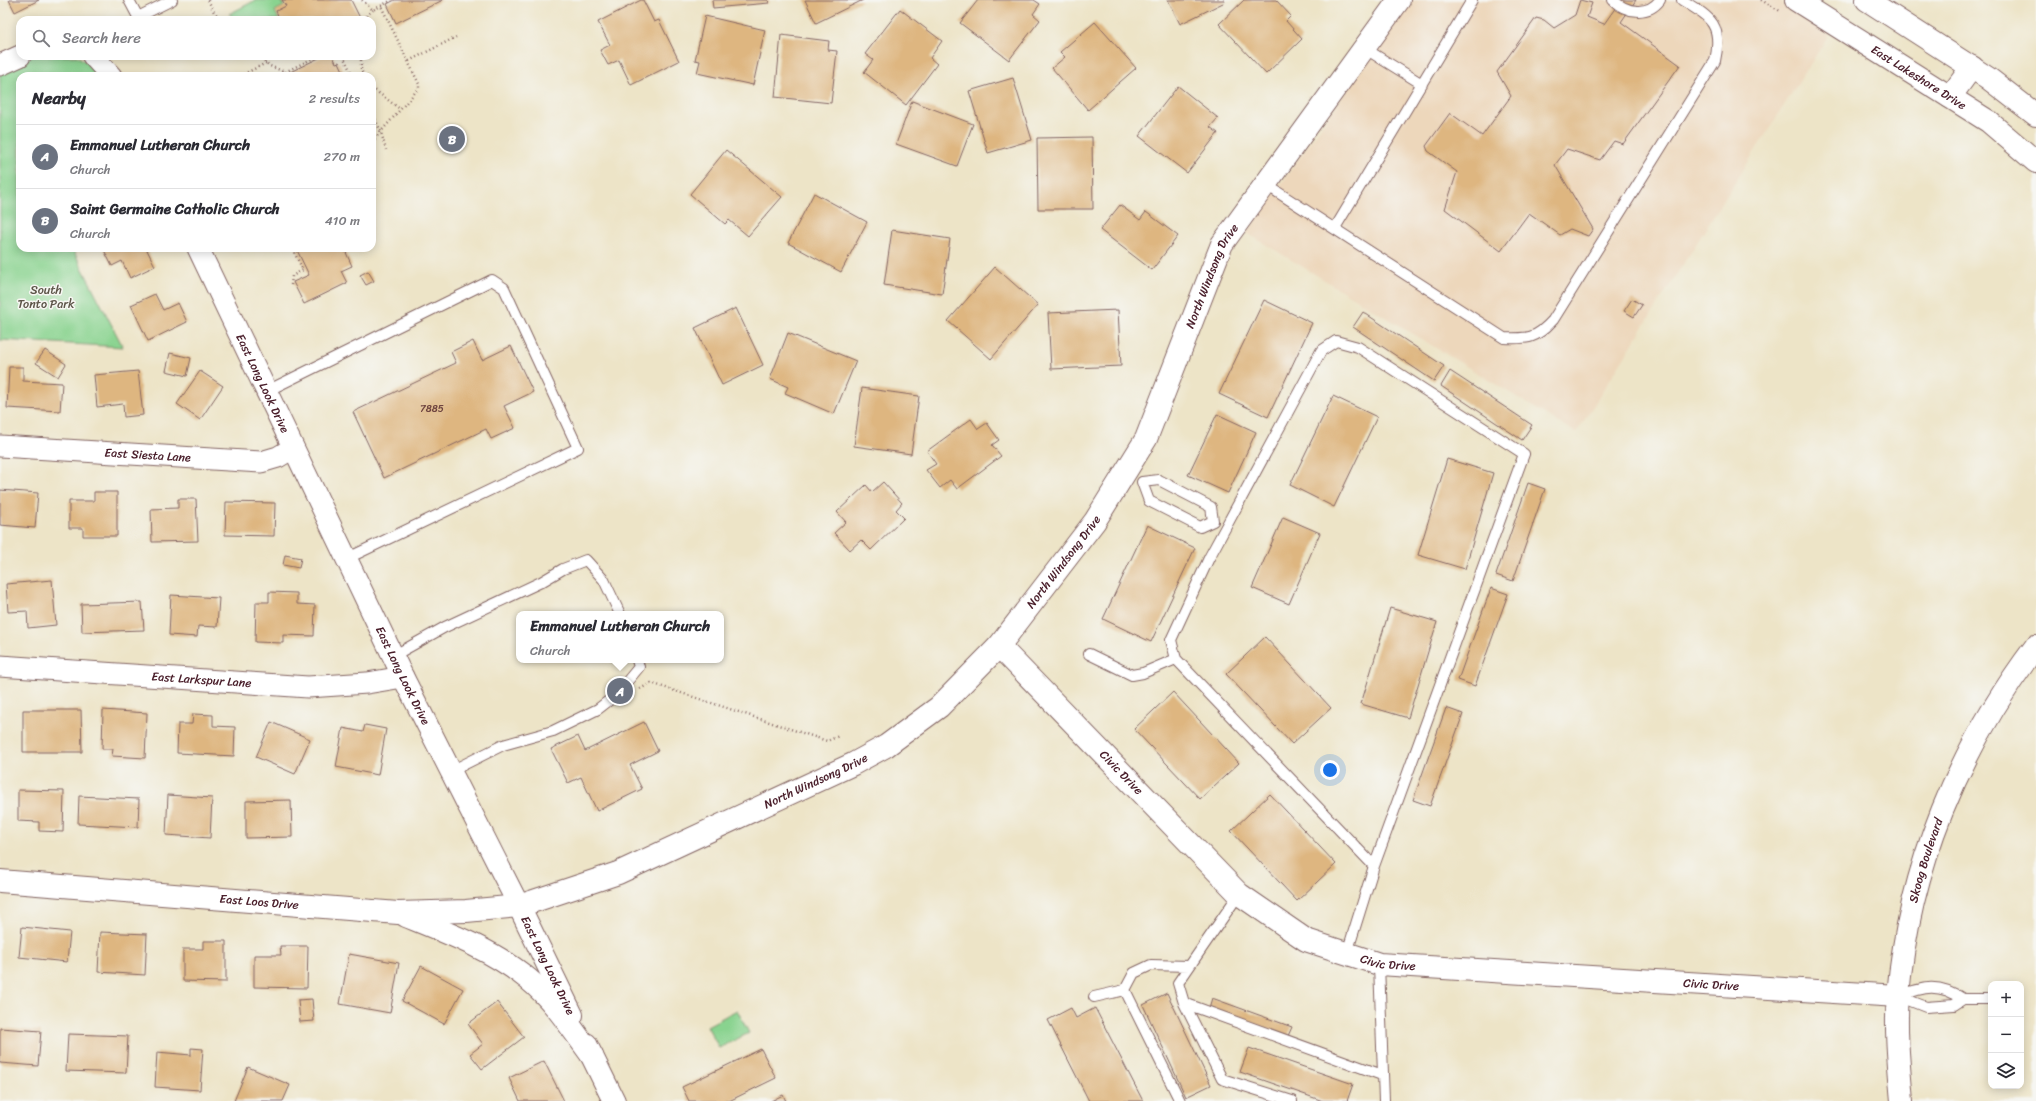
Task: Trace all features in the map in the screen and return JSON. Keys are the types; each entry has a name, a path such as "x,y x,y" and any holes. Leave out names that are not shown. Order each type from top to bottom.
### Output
{"street":[{"name":"North Windsong Drive","path":"519,906 618,873 853,764 886,746 940,707 1000,646 1095,521 1134,476 1146,439 1222,244 1399,0"},
{"name":"East Lakeshore Drive","path":"1796,0 1988,121 2036,162"},
{"path":"1867,0 1972,67 2036,115"},
{"path":"0,65 16,58"},
{"path":"1950,97 1972,67"},
{"name":"East Long Look Drive","path":"200,252 293,448 348,558 403,677 519,906 614,1101"},
{"name":"East Siesta Lane","path":"0,446 261,462 278,456 293,448"},
{"name":"Civic Drive","path":"1000,646 1239,894 1306,940 1379,964 1898,996"},
{"name":"Skoog Boulevard","path":"1902,1101 1899,1055 1898,996 1905,944 1919,878 1946,800 1971,746 1988,716 2016,673 2036,646"},
{"name":"East Larkspur Lane","path":"0,666 308,687 367,684 403,677"},
{"name":"East Loos Drive","path":"0,882 398,913 466,911 519,906"},
{"path":"398,913 452,934 489,953 528,979 555,1006 592,1056"}],"lane":[{"path":"129,0 135,16"},
{"path":"142,16 172,0"},
{"path":"1335,228 1472,0"},
{"path":"1613,0 1624,8 1635,12 1644,11 1657,5 1660,0"},
{"path":"1265,184 1504,338 1526,339 1543,331 1553,320 1716,61 1719,43 1714,26 1705,14 1682,0"},
{"path":"1364,48 1422,84"},
{"path":"267,391 492,280 504,288 578,448 348,558"},
{"path":"1347,953 1374,866 1524,454 1358,347 1336,341 1321,351 1209,558 1171,640 1176,659 1374,866"},
{"path":"1134,476 1149,501 1200,527 1213,521 1226,527"},
{"path":"1134,476 1159,480 1211,507 1213,521"},
{"path":"393,656 445,628 541,582 563,569 586,560 604,580 619,611"},
{"path":"1089,654 1132,675 1142,673 1176,659"},
{"path":"451,771 503,745 553,731 598,709 616,695 639,667 638,663"},
{"path":"1239,894 1178,983 1184,1003 1222,1079 1292,1101"},
{"path":"1379,964 1384,1101"},
{"path":"1094,997 1125,990 1134,973 1151,965 1189,966"},
{"path":"1898,996 1926,986 1952,992 1963,999"},
{"path":"1125,990 1180,1101"},
{"path":"1898,996 1926,1008 1954,1005 1963,999 1988,998"},
{"path":"1184,1003 1382,1075"}],"path":[{"path":"208,0 214,12 218,16"},
{"path":"362,0 373,10"},
{"path":"367,16 373,10 392,0"},
{"path":"376,138 419,88 419,82 381,6"},
{"path":"409,61 456,37"},
{"path":"263,60 285,72 310,60"},
{"path":"345,60 351,72"},
{"path":"361,60 362,72"},
{"path":"248,72 266,63"},
{"path":"376,91 400,109"},
{"path":"376,121 386,150"},
{"path":"291,286 292,276 302,270 294,252"},
{"path":"637,691 651,683 827,741 839,736"}],"shaded area":[{"path":"1413,0 1777,0 1830,33 1576,433 1247,233 1396,20"}],"green space":[{"path":"256,0 281,0 284,6 275,11 277,16 231,16 229,14"},
{"name":"South Tonto Park","path":"23,60 83,60 98,72 16,72 16,252 74,252 123,347 0,340 0,70"},
{"path":"737,1010 749,1033 719,1048 707,1026"}],"building":[{"path":"9,0 39,0 15,12"},
{"path":"282,0 351,0 359,16 278,16 276,11 286,6"},
{"path":"395,0 443,0 396,23 387,4"},
{"path":"643,0 654,22 659,20 679,61 631,85 619,60 608,65 600,50 610,45 598,22"},
{"path":"712,0 768,0 769,3 713,8"},
{"path":"805,0 863,0 816,23"},
{"path":"978,0 1034,0 1040,4 1033,14 1040,20 1009,60 960,23"},
{"path":"1168,0 1224,0 1225,2 1180,24"},
{"path":"1244,0 1276,0 1291,16 1286,21 1302,39 1266,74 1219,24"},
{"path":"1580,0 1592,3 1587,17 1604,24 1621,0 1636,0 1621,22 1680,65 1623,144 1614,141 1600,160 1567,149 1555,165 1593,229 1588,236 1570,229 1560,235 1529,213 1501,251 1445,209 1457,172 1428,151 1426,146 1450,113 1482,136 1511,96 1497,72 1536,18 1544,20 1554,28 1575,15"},
{"path":"900,9 942,41 930,58 937,64 906,105 864,72 873,60 865,54"},
{"path":"705,16 765,30 753,85 697,73 700,61 695,60"},
{"path":"1095,22 1136,68 1088,110 1052,68 1065,57 1060,52"},
{"path":"781,35 829,41 828,50 837,51 831,103 775,97"},
{"path":"315,60 335,60 336,63 339,62 344,72 290,72"},
{"path":"1013,78 1032,140 988,153 969,91"},
{"path":"1178,86 1218,118 1210,127 1218,133 1187,173 1139,136"},
{"path":"912,101 973,124 957,166 896,144"},
{"path":"1092,137 1093,209 1038,209 1037,138"},
{"path":"726,150 782,197 748,236 729,220 725,224 690,194"},
{"path":"814,193 867,222 841,272 788,243"},
{"path":"1120,205 1140,220 1146,212 1178,236 1152,270 1100,230"},
{"path":"892,230 950,239 942,294 884,285"},
{"path":"105,252 148,252 155,266 130,278 122,261 112,266"},
{"path":"298,252 346,252 352,266 341,271 347,283 304,304 293,282 309,275"},
{"path":"995,267 1038,305 991,359 948,321"},
{"path":"368,271 374,281 366,285 360,275"},
{"path":"155,294 163,310 178,303 187,322 148,341 131,305"},
{"path":"1632,299 1642,305 1634,317 1624,311"},
{"path":"1264,300 1312,323 1268,417 1219,394"},
{"path":"736,308 763,365 722,385 695,328"},
{"path":"1118,310 1121,366 1051,369 1048,313"},
{"path":"1363,312 1444,366 1434,381 1353,327"},
{"path":"788,333 856,361 834,414 785,393 788,387 770,379"},
{"path":"473,341 482,360 511,346 533,392 504,406 515,428 491,439 486,429 384,478 353,412 456,363 451,352"},
{"path":"45,350 66,364 58,377 36,363"},
{"path":"170,353 191,358 187,376 166,371"},
{"path":"9,367 23,367 23,381 62,383 60,411 7,408"},
{"path":"138,371 143,415 124,417 123,404 97,407 94,375"},
{"path":"200,371 223,386 200,420 177,404"},
{"path":"1450,371 1532,425 1522,440 1441,386"},
{"path":"862,388 919,396 911,454 854,446"},
{"path":"1333,396 1377,417 1334,507 1290,485"},
{"path":"1217,414 1256,432 1228,493 1188,475"},
{"path":"971,419 978,429 987,423 999,440 992,445 1001,456 957,489 950,480 940,488 926,470 936,464 927,451"},
{"path":"1447,459 1493,473 1465,569 1418,555"},
{"path":"883,482 902,503 896,510 904,518 871,550 861,540 850,550 834,533 846,522 837,512 866,485 872,492"},
{"path":"1528,483 1545,489 1513,581 1496,575"},
{"path":"0,490 38,493 35,528 0,525"},
{"path":"94,492 117,492 117,536 83,536 83,528 69,528 69,501 94,501"},
{"path":"178,499 196,499 198,541 152,542 151,509 178,508"},
{"path":"226,502 275,503 274,536 225,535"},
{"path":"1283,517 1320,533 1289,604 1252,588"},
{"path":"1147,525 1195,548 1151,642 1103,619"},
{"path":"285,555 301,558 299,568 283,565"},
{"path":"52,580 56,625 28,628 27,611 8,612 6,584"},
{"path":"1491,588 1508,594 1475,686 1458,680"},
{"path":"269,592 297,593 297,604 315,605 314,636 283,635 283,643 255,642 256,602 269,602"},
{"path":"171,595 219,598 217,627 198,626 197,637 169,635"},
{"path":"142,602 144,630 82,632 81,604"},
{"path":"1390,608 1437,622 1408,718 1361,704"},
{"path":"1265,637 1331,708 1292,744 1226,674"},
{"path":"1173,692 1239,763 1200,799 1134,729"},
{"path":"1446,708 1463,714 1430,806 1413,800"},
{"path":"23,710 81,710 82,752 23,752"},
{"path":"103,710 147,713 145,758 112,756 113,749 102,749"},
{"path":"193,714 213,715 213,726 235,727 234,756 177,753 178,724 192,724"},
{"path":"271,722 310,739 295,774 256,757"},
{"path":"644,722 658,751 630,765 642,789 597,811 581,777 568,783 551,749 578,736 585,751"},
{"path":"365,725 386,729 378,775 336,767 343,728 363,732"},
{"path":"18,790 64,791 63,832 39,831 39,822 18,821"},
{"path":"1270,794 1336,864 1297,901 1231,831"},
{"path":"168,795 212,798 210,838 166,835"},
{"path":"79,796 139,799 138,827 78,824"},
{"path":"291,800 292,837 246,838 246,801"},
{"path":"22,927 70,932 67,962 19,957"},
{"path":"100,932 147,934 145,975 98,972"},
{"path":"203,941 226,941 226,982 183,981 183,949 203,949"},
{"path":"280,946 308,946 307,988 254,987 254,955 281,955"},
{"path":"349,954 399,963 390,1013 340,1004"},
{"path":"421,966 463,989 444,1024 402,1001"},
{"path":"1167,993 1211,1085 1186,1097 1143,1005"},
{"path":"1212,998 1292,1027 1288,1036 1209,1008"},
{"path":"312,999 314,1021 300,1022 298,1000"},
{"path":"497,1002 524,1037 482,1069 470,1054 483,1044 468,1024"},
{"path":"1071,1008 1076,1018 1095,1008 1143,1101 1089,1101 1048,1020"},
{"path":"0,1028 41,1031 38,1066 0,1063"},
{"path":"68,1034 128,1036 126,1073 66,1071"},
{"path":"191,1048 203,1049 200,1090 155,1087 157,1052 191,1055"},
{"path":"1249,1048 1353,1084 1347,1101 1323,1101 1240,1072"},
{"path":"761,1049 776,1078 729,1101 689,1101 682,1087"},
{"path":"544,1061 564,1101 520,1101 509,1078"},
{"path":"248,1067 290,1085 283,1101 234,1101"},
{"path":"783,1095 786,1101 771,1101"}],"place":[{"name":"Saint Germaine Catholic Church","path":"452,139"},
{"name":"Emmanuel Lutheran Church","path":"620,691"}]}
